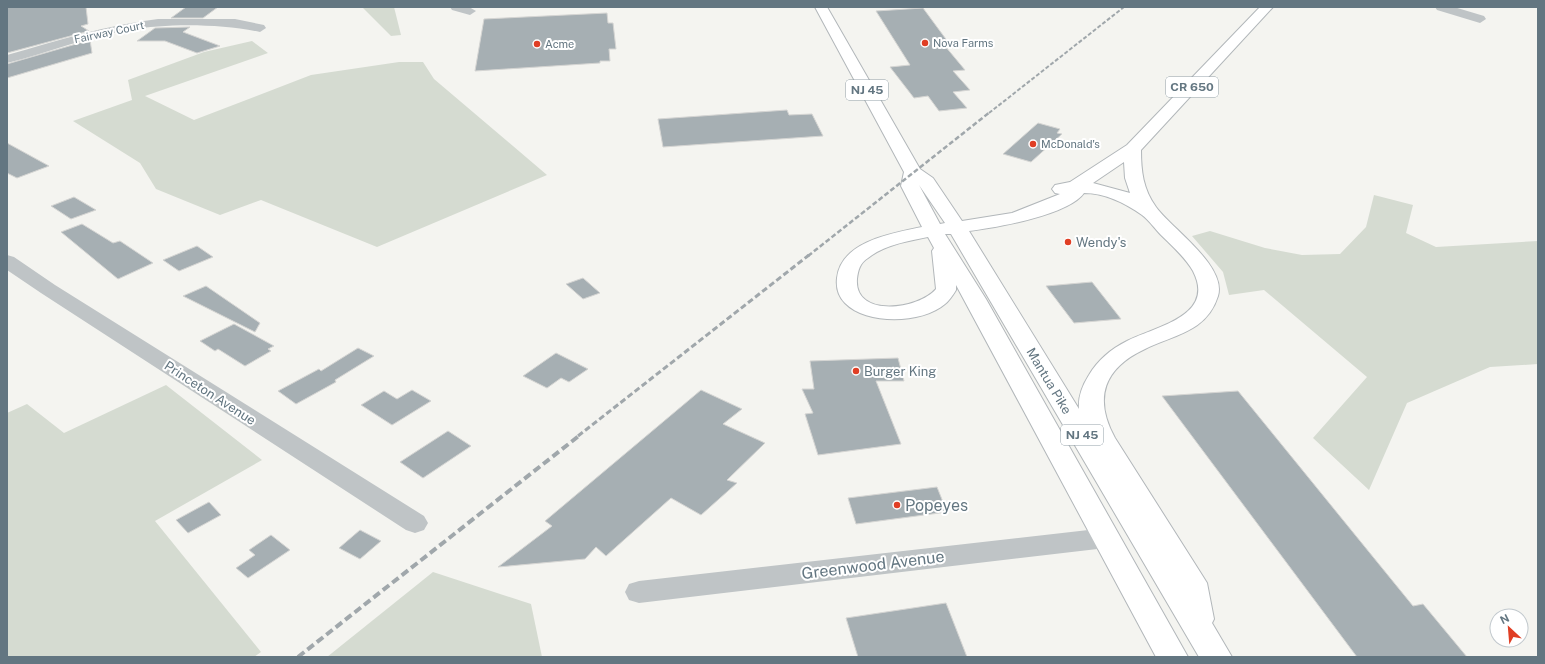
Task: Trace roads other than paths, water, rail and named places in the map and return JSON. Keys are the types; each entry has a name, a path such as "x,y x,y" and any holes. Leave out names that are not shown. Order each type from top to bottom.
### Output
{"main road":[{"name":"Mantua Pike","path":"821,7 913,172 927,182 941,226 975,299 1172,657"},
{"name":"CR 650","path":"941,226 1000,222 1040,210 1075,193 1074,187 1133,149 1267,7"},
{"path":"1133,149 1133,177 1150,213"},
{"name":"Mantua Pike","path":"913,172 910,186 941,226 1216,657"},
{"path":"1074,187 1099,189 1121,194 1130,198 1150,213 1199,266 1207,279 1208,294 1199,315 1179,328 1134,345 1109,364 1095,384 1090,401 1096,426 1103,439 1192,583 1201,632"},
{"path":"941,226 946,290 937,301 929,306 909,312 879,311 861,305 848,292 845,281 846,274 853,261 861,254 890,240 941,226"}],"street":[{"path":"456,7 470,11"},
{"path":"1441,7 1480,19"},
{"name":"Fairway Court","path":"7,59 130,26 158,23 235,23 260,28"},
{"name":"Princeton Avenue","path":"7,261 48,289 415,523"},
{"name":"Greenwood Avenue","path":"639,592 1106,538"}],"railway":[{"path":"989,113 1124,7"},
{"path":"808,256 990,112"},
{"path":"578,436 809,255"},
{"path":"298,657 580,435"}],"place":[{"name":"Nova Farms","path":"925,43"},
{"name":"Acme","path":"537,44"},
{"name":"McDonald's","path":"1033,144"},
{"name":"Wendy's","path":"1068,242"},
{"name":"Burger King","path":"856,371"},
{"name":"Popeyes","path":"897,505"}]}
